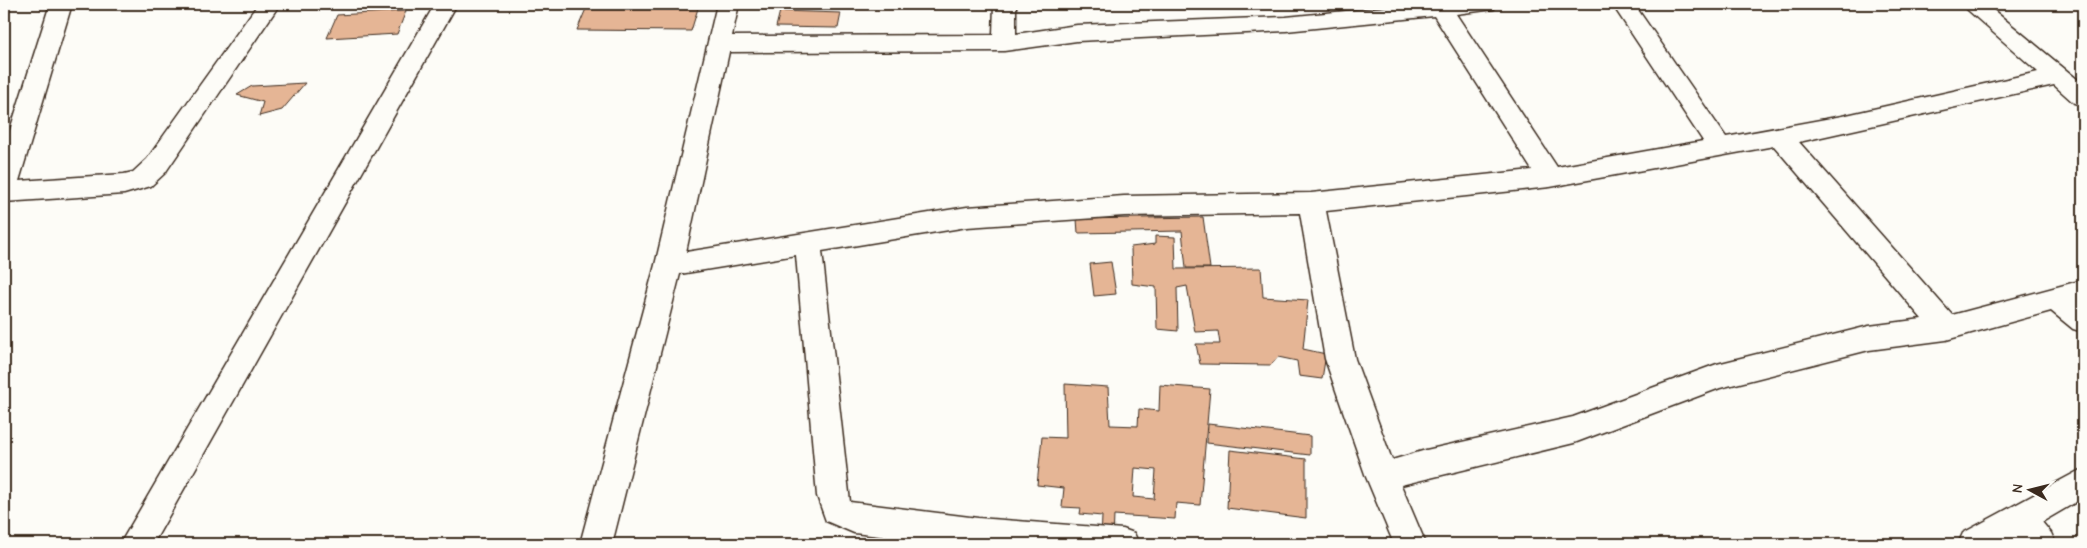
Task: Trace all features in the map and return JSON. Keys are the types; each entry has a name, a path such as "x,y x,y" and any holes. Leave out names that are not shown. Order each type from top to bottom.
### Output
{"street":[{"path":"61,4 4,190 124,184 142,179 156,166 269,4"},
{"path":"136,544 446,4"},
{"path":"596,544 669,265 728,4"},
{"path":"1004,43 1005,4"},
{"path":"719,44 1004,43 1077,32 1286,24 1486,4"},
{"path":"1623,4 1720,147"},
{"path":"1972,4 2083,97"},
{"path":"1441,9 1550,178"},
{"path":"669,265 967,218 1124,206 1311,203 1550,178 1842,125 2058,76"},
{"path":"1779,136 1946,328"},
{"path":"1311,203 1340,360 1382,477 1410,544"},
{"path":"808,242 833,496 837,511 854,518 978,539 1123,544"},
{"path":"1382,477 1426,464 1574,430 1716,376 1869,338 1946,328 2070,295 2083,321"},
{"path":"1974,544 2080,484"},
{"path":"2019,520 2040,544"}],"building":[{"path":"588,4 699,5 691,31 577,30"},
{"path":"406,11 397,34 327,38 337,15"},
{"path":"780,11 841,13 838,28 776,27"},
{"path":"305,83 282,110 259,116 263,102 237,95 252,86"},
{"path":"1203,217 1210,268 1186,268 1182,231 1078,233 1077,219"},
{"path":"1155,236 1175,237 1176,269 1261,268 1263,297 1308,300 1303,349 1326,354 1322,379 1299,376 1297,361 1278,357 1271,365 1200,364 1196,344 1220,344 1218,331 1195,332 1187,286 1177,288 1178,331 1157,329 1156,287 1132,284 1131,247 1155,244"},
{"path":"1111,262 1116,294 1094,296 1090,264"},
{"path":"1065,384 1108,387 1110,425 1138,426 1139,409 1159,411 1160,385 1210,389 1200,505 1176,503 1175,519 1114,515 1113,541 1101,540 1102,516 1080,514 1081,508 1062,507 1064,488 1037,485 1042,437 1066,438","holes":["1135,468 1156,470 1154,499 1133,497"]},
{"path":"1208,424 1310,436 1310,455 1207,443"},
{"path":"1230,450 1306,459 1306,518 1227,508"}]}
